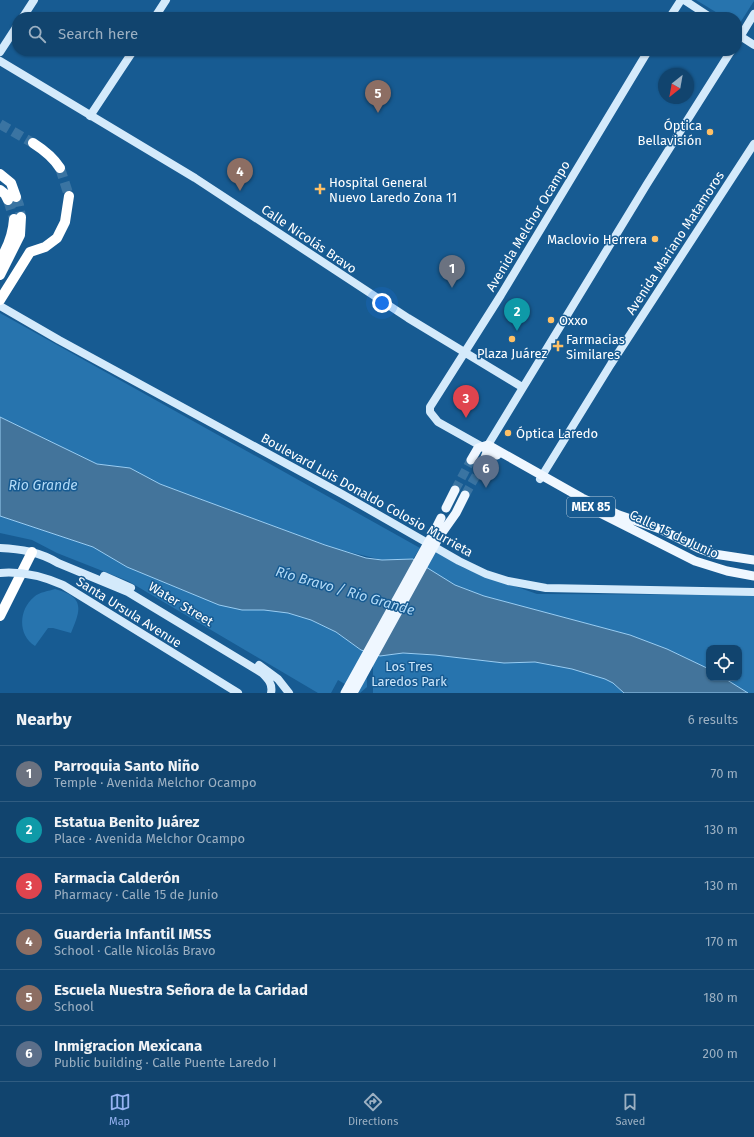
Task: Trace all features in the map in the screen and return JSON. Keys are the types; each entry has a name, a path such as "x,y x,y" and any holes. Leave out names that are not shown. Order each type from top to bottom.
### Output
{"highway":[{"path":"33,143 48,153 60,168"},
{"path":"0,174 11,183 12,199 0,190"},
{"path":"0,300 30,252 45,247 57,238 65,222 69,196"},
{"path":"0,260 9,242 17,218 20,235 1,274"},
{"path":"0,616 32,552"}],"main road":[{"path":"26,12 34,0"},
{"path":"158,12 166,0"},
{"path":"673,12 680,0"},
{"path":"684,0 702,12"},
{"path":"742,31 754,14"},
{"path":"0,52 12,34"},
{"path":"742,39 754,46"},
{"path":"90,116 130,56"},
{"name":"Avenida Melchor Ocampo","path":"430,412 430,407 501,295 645,56"},
{"path":"482,465 486,447 522,387 728,56"},
{"name":"Calle Nicolás Bravo","path":"0,61 195,178 390,306 522,387"},
{"name":"Avenida Mariano Matamoros","path":"541,477 619,351 754,144"},
{"name":"Boulevard Luis Donaldo Colosio Murrieta","path":"0,306 486,574 508,581 546,588 754,592"},
{"name":"Calle 15 de Junio","path":"430,412 438,422 541,477 619,515 660,529 702,550 720,555 754,560"},
{"path":"471,460 478,448 486,447"},
{"name":"Calle 15 de Junio","path":"541,477 603,514 695,561 727,571 754,576"},
{"path":"446,508 456,490"},
{"path":"345,693 436,535 456,513 465,495"},
{"path":"353,693 436,535 441,518"},
{"name":"Water Street","path":"0,548 32,552 48,557 58,563 128,592 255,669 268,679 272,689 271,693"},
{"name":"Water Street","path":"48,557 58,557 122,583 259,665 278,679 289,693"},
{"name":"Santa Ursula Avenue","path":"0,573 28,573 63,585 238,693"}],"green space":[{"path":"696,0 754,0 742,20 742,12 716,12"},
{"path":"0,313 420,548 413,559 382,560 337,549 160,484 130,468 97,464 0,417"},
{"path":"0,516 93,547 127,567 207,600 288,613 311,620 336,632 366,652 367,687 360,693 338,680 331,693 318,693 128,581 57,553 32,540 0,533"},
{"path":"428,545 464,568 537,594 754,595 754,693 748,693 729,681 742,681 742,645 706,645 706,668 667,649 630,635 484,596 455,585 418,562"},
{"path":"55,589 65,592 76,600 78,605 77,617 71,633 48,628 35,646 29,641 23,629 22,622 25,608 36,595"},
{"name":"Los Tres Laredos Park","path":"403,653 504,663 535,662 572,669 605,679 613,683 624,693 373,693 373,654 380,656"}],"water":[{"path":"0,417 97,464 130,468 160,484 325,545 366,558 382,560 413,559 455,585 484,596 630,635 667,649 706,668 706,681 729,681 748,693 624,693 613,683 605,679 572,669 535,662 504,663 403,653 380,656 361,650 336,632 311,620 288,613 264,610 242,610 219,605 127,567 93,547 0,516"}],"tunnel":[{"path":"0,124 33,143"},
{"path":"60,168 69,196"},
{"path":"16,197 21,217"},
{"path":"8,200 14,219"},
{"path":"455,490 471,460"},
{"path":"465,495 482,465"}],"place":[{"name":"Escuela Nuestra Señora de la Caridad","path":"378,113"},
{"name":"Óptica Bellavisión","path":"710,132"},
{"name":"Hospital General Nuevo Laredo Zona 11","path":"320,189"},
{"name":"Guarderia Infantil IMSS","path":"240,191"},
{"name":"Maclovio Herrera","path":"655,239"},
{"name":"Parroquia Santo Niño","path":"452,288"},
{"name":"Oxxo","path":"551,320"},
{"name":"Estatua Benito Juárez","path":"517,331"},
{"name":"Plaza Juárez","path":"512,339"},
{"name":"Farmacias Similares","path":"558,346"},
{"name":"Farmacia Calderón","path":"466,418"},
{"name":"Óptica Laredo","path":"508,433"},
{"name":"Inmigracion Mexicana","path":"486,488"}],"water label":[{"name":"Rio Grande","path":"43,485"},
{"name":"Río Bravo / Rio Grande","path":"345,591"}]}
